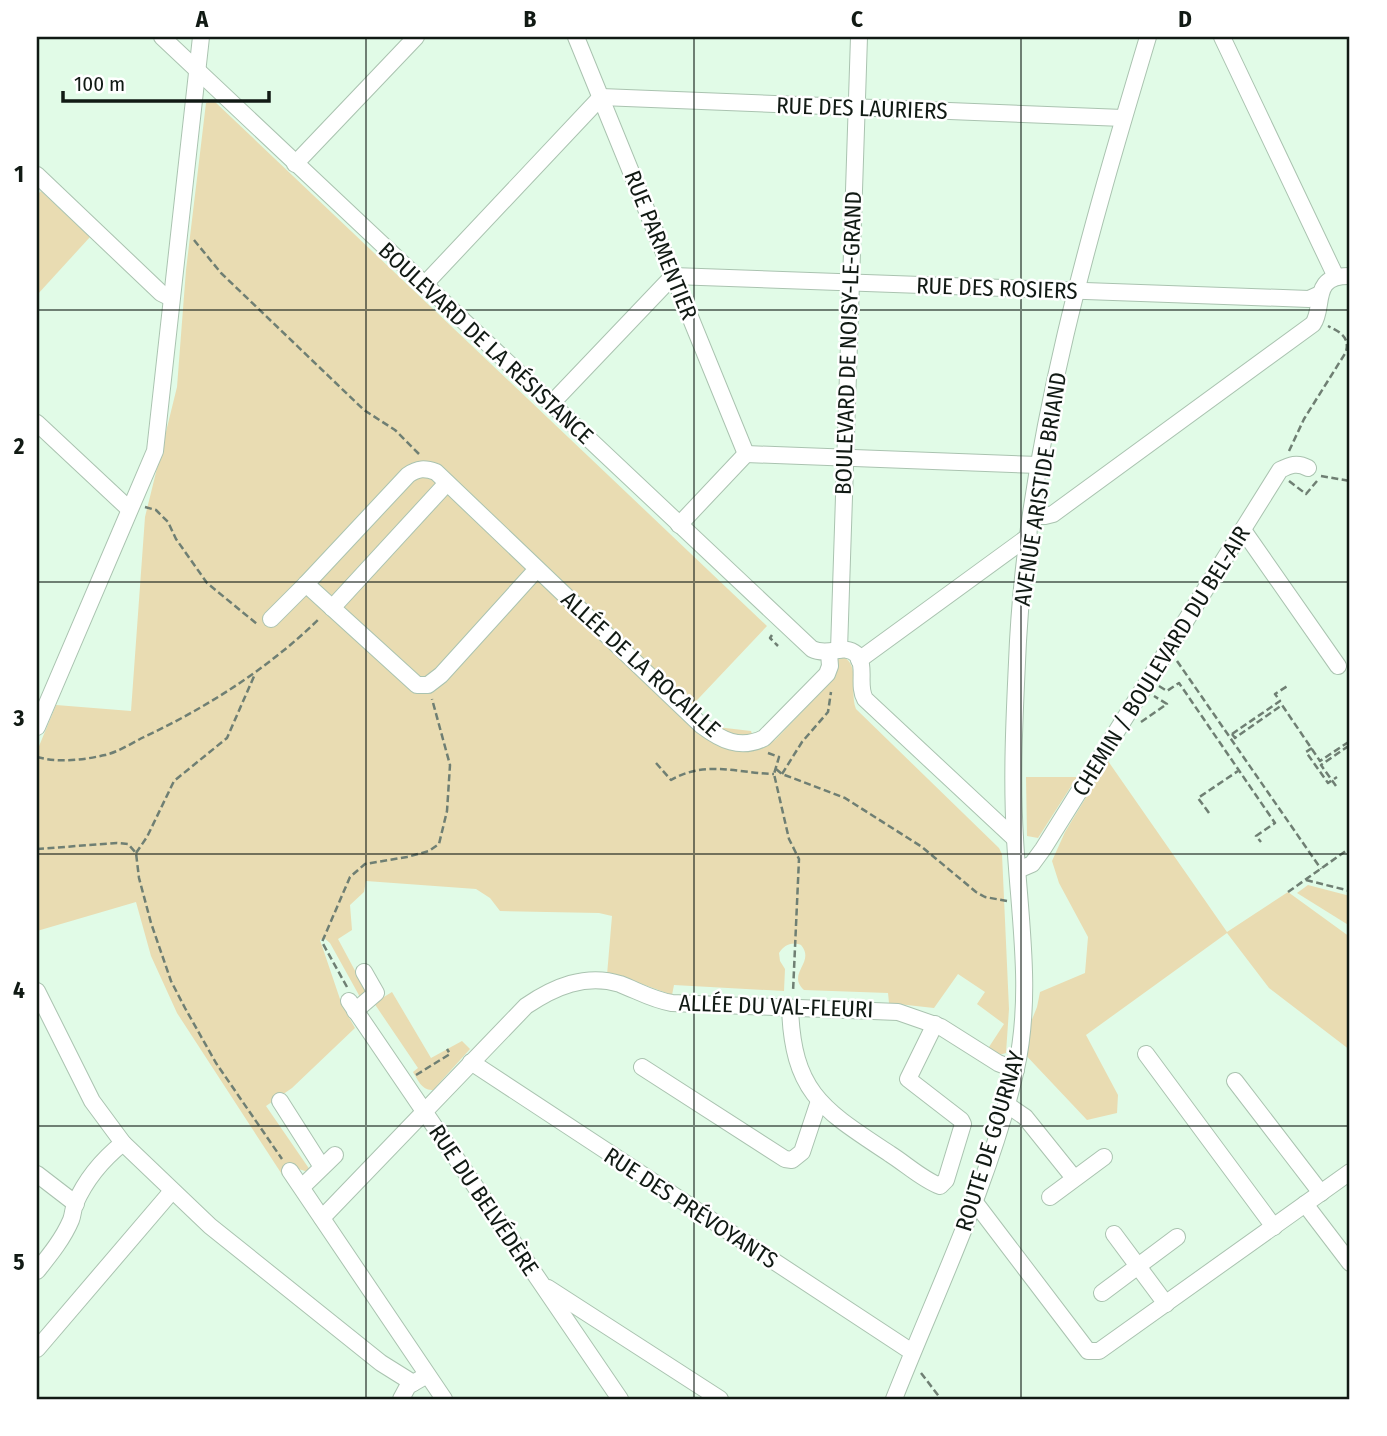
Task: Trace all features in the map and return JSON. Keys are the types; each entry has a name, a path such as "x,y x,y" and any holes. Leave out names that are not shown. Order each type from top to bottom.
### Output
{"street":[{"name":"BOULEVARD DE LA RÉSISTANCE","path":"162,37 812,649 823,653 834,651"},
{"path":"37,727 155,451 201,37"},
{"path":"295,164 416,37"},
{"name":"RUE PARMENTIER","path":"576,37 746,454"},
{"name":"BOULEVARD DE NOISY-LE-GRAND","path":"834,651 859,37"},
{"name":"AVENUE ARISTIDE BRIAND","path":"1018,870 1014,781 1018,638 1039,465 1052,394 1123,118 1148,37"},
{"path":"1222,37 1346,276"},
{"path":"424,285 601,97"},
{"name":"RUE DES LAURIERS","path":"601,97 1123,118"},
{"path":"37,175 161,293 171,299"},
{"path":"1346,276 1350,260"},
{"path":"551,404 673,276"},
{"name":"RUE DES ROSIERS","path":"673,276 1309,299 1320,294"},
{"path":"1032,516 1053,514 1315,321 1320,294 1325,286 1346,276"},
{"path":"37,423 131,505"},
{"path":"679,524 746,454 1039,465"},
{"path":"1280,470 1291,464 1308,467"},
{"path":"271,619 408,475 415,470 426,468 442,478 332,608"},
{"name":"CHEMIN / BOULEVARD DU BEL-AIR","path":"1018,870 1032,863 1043,849 1280,470"},
{"name":"ALLÉE DE LA ROCAILLE","path":"442,478 701,725 719,738 734,743 753,743 764,738 827,674 834,651"},
{"path":"1243,530 1338,666"},
{"path":"859,660 1029,536"},
{"path":"306,584 417,685 428,685 441,676 537,569"},
{"path":"834,651 849,650 859,660 862,669 861,691 865,699 1015,839"},
{"name":"ROUTE DE GOURNAY","path":"894,1399 974,1201 1016,1070 1025,989 1018,870"},
{"path":"352,1006 376,993 364,972"},
{"name":"ALLÉE DU VAL-FLEURI","path":"322,1218 526,1006 551,990 579,981 607,981 672,1003 885,1010 911,1015 935,1024 998,1063 1016,1070"},
{"path":"37,991 92,1101 122,1143 210,1226 387,1367 420,1379"},
{"name":"RUE DU BELVÉDÈRE","path":"352,1006 620,1399"},
{"path":"792,1008 793,1045 797,1060 818,1101 936,1185 944,1184 963,1124 908,1079 935,1024"},
{"path":"1146,1054 1273,1227"},
{"name":"RUE DES PRÉVOYANTS","path":"471,1062 912,1352"},
{"path":"642,1067 785,1159 792,1160 802,1152 818,1101"},
{"path":"1235,1081 1321,1193"},
{"path":"280,1101 322,1167"},
{"path":"1006,1104 1026,1116 1074,1178"},
{"path":"37,1271 70,1221 91,1177 110,1153 122,1143"},
{"path":"302,1187 335,1155"},
{"path":"1050,1196 1104,1157"},
{"path":"290,1171 322,1218 420,1379 444,1399"},
{"path":"974,1201 1088,1351 1099,1351 1350,1172"},
{"path":"37,1174 76,1204"},
{"path":"37,1349 172,1191"},
{"path":"1305,1204 1350,1263"},
{"path":"1114,1234 1166,1304"},
{"path":"1102,1293 1177,1237"},
{"path":"542,1285 720,1399"},
{"path":"387,1367 399,1399"},
{"path":"399,1399 405,1390 420,1379"}],"path":[{"path":"180,224 221,273 364,410 395,430 442,478"},
{"path":"1280,470 1304,419 1348,346 1343,334 1315,321"},
{"path":"131,505 156,510 162,515 207,583 262,629 271,619"},
{"path":"37,757 54,762 107,754 164,728 289,648 332,608"},
{"path":"772,635 769,638 778,646"},
{"path":"1169,649 1231,735 1321,869"},
{"path":"136,853 147,837 174,781 227,738 256,671"},
{"path":"1158,685 1167,691 1179,683 1275,823 1256,836 1261,842"},
{"path":"1231,735 1280,701 1275,694 1289,684"},
{"path":"352,1006 351,993 322,942 350,877 365,864 429,851 439,844 447,811 450,765 428,685"},
{"path":"782,774 802,741 828,712 830,686"},
{"path":"1140,722 1167,704 1152,694"},
{"path":"1231,735 1235,738 1282,705 1320,761 1350,743"},
{"path":"1336,786 1321,765 1350,743"},
{"path":"770,744 766,753 779,757 774,774 789,839 799,859 792,1008"},
{"path":"1312,748 1306,752 1328,783 1337,777"},
{"path":"656,763 671,780 703,768 774,774"},
{"path":"775,769 845,798 922,847 976,892 985,897 1010,902"},
{"path":"1209,813 1198,797 1239,770"},
{"path":"37,849 117,843 128,844 136,853 150,923 171,981 216,1063 290,1171"},
{"path":"1288,892 1350,848"},
{"path":"1306,880 1350,891"},
{"path":"404,1082 450,1054 447,1049"},
{"path":"916,1369 941,1399"}],"shaded area":[{"path":"213,100 767,626 682,716 717,727 751,731 757,749 775,740 833,679 837,660 843,657 848,661 853,672 856,709 999,848 1002,854 1009,1009 1006,1053 999,1055 989,1047 1004,1024 977,1004 985,992 958,974 934,1008 889,1003 888,993 804,990 798,978 805,951 801,945 794,943 779,953 785,969 784,991 674,985 672,995 631,980 607,975 612,916 599,913 500,911 490,898 476,889 366,881 364,892 350,905 352,930 338,939 367,993 360,997 330,943 324,938 320,940 342,1005 355,1028 292,1088 266,1106 310,1170 295,1168 283,1176 177,1013 151,956 136,902 37,931 37,751 56,705 131,711 145,517 177,387 186,270 206,103"},
{"path":"41,191 90,237 37,295 37,195"},
{"path":"1108,761 1227,932 1288,892 1350,937 1350,1050 1269,988 1227,933 1086,1035 1118,1095 1117,1113 1087,1120 1020,1049 1037,1007 1040,992 1085,973 1088,937 1059,883 1052,861 1065,832"},
{"path":"1026,777 1077,777 1038,838 1027,836"},
{"path":"1308,885 1350,896 1350,926 1297,893"},
{"path":"392,992 431,1058 462,1041 470,1049 433,1090 423,1087 413,1072 418,1068 374,1003"}]}
